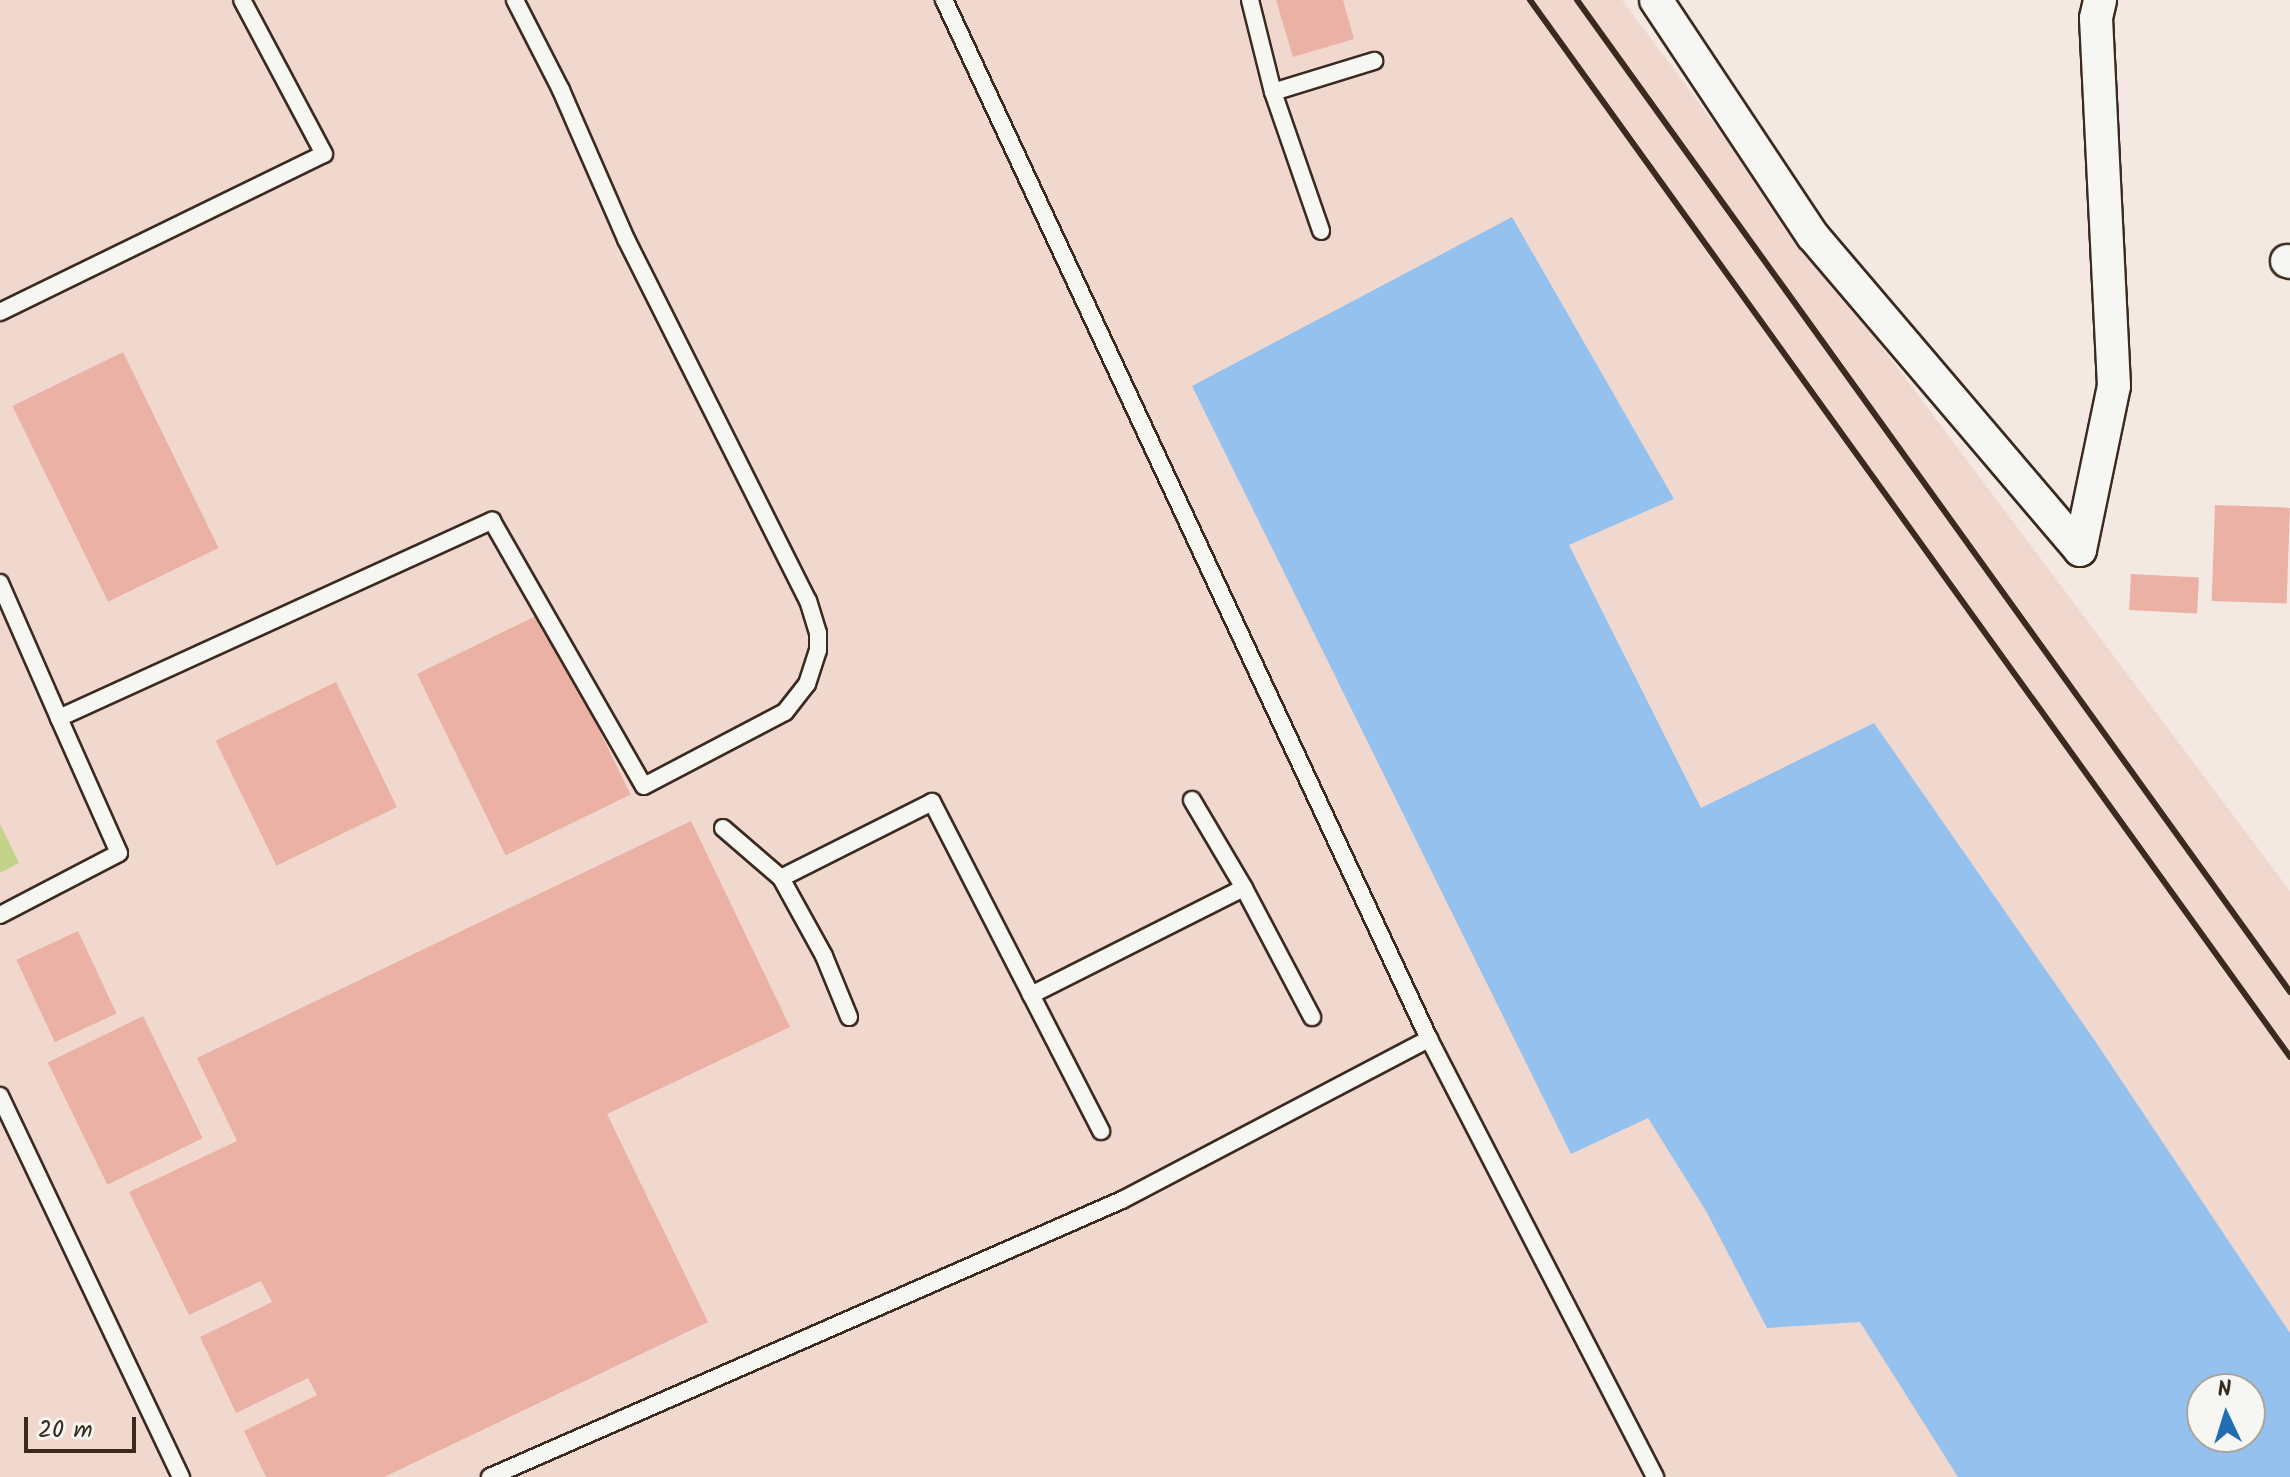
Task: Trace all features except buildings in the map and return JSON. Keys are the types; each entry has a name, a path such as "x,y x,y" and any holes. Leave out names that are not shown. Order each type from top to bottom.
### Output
{"street":[{"path":"1656,0 1813,236 2080,550 2114,386 2096,18 2100,0"}],"lane":[{"path":"0,312 324,154 242,0"},
{"path":"59,718 492,521 644,786 785,712 807,684 818,650 818,633 808,601 626,239 561,90 515,0"},
{"path":"944,0 1429,1039 1655,1477"},
{"path":"1250,0 1273,92 1321,231"},
{"path":"1273,92 1374,61"},
{"path":"0,583 119,853 0,915"},
{"path":"1192,800 1244,888 1312,1017"},
{"path":"781,878 932,802 1101,1131"},
{"path":"723,828 781,878 824,956 849,1017"},
{"path":"1031,995 1244,888"},
{"path":"490,1477 1122,1200 1429,1039"},
{"path":"0,1096 181,1477"}],"shaded area":[{"path":"0,0 1622,0 2290,891 2290,1477 0,1477"}],"green space":[{"path":"0,824 19,863 0,873"}],"water":[{"path":"1512,217 1674,499 1569,545 1701,808 1874,723 2091,1035 2290,1333 2290,1477 1958,1477 1860,1322 1767,1328 1706,1211 1648,1118 1571,1154 1192,386"}],"railway":[{"path":"1530,0 2290,1057"},
{"path":"1577,0 2290,992"}]}
